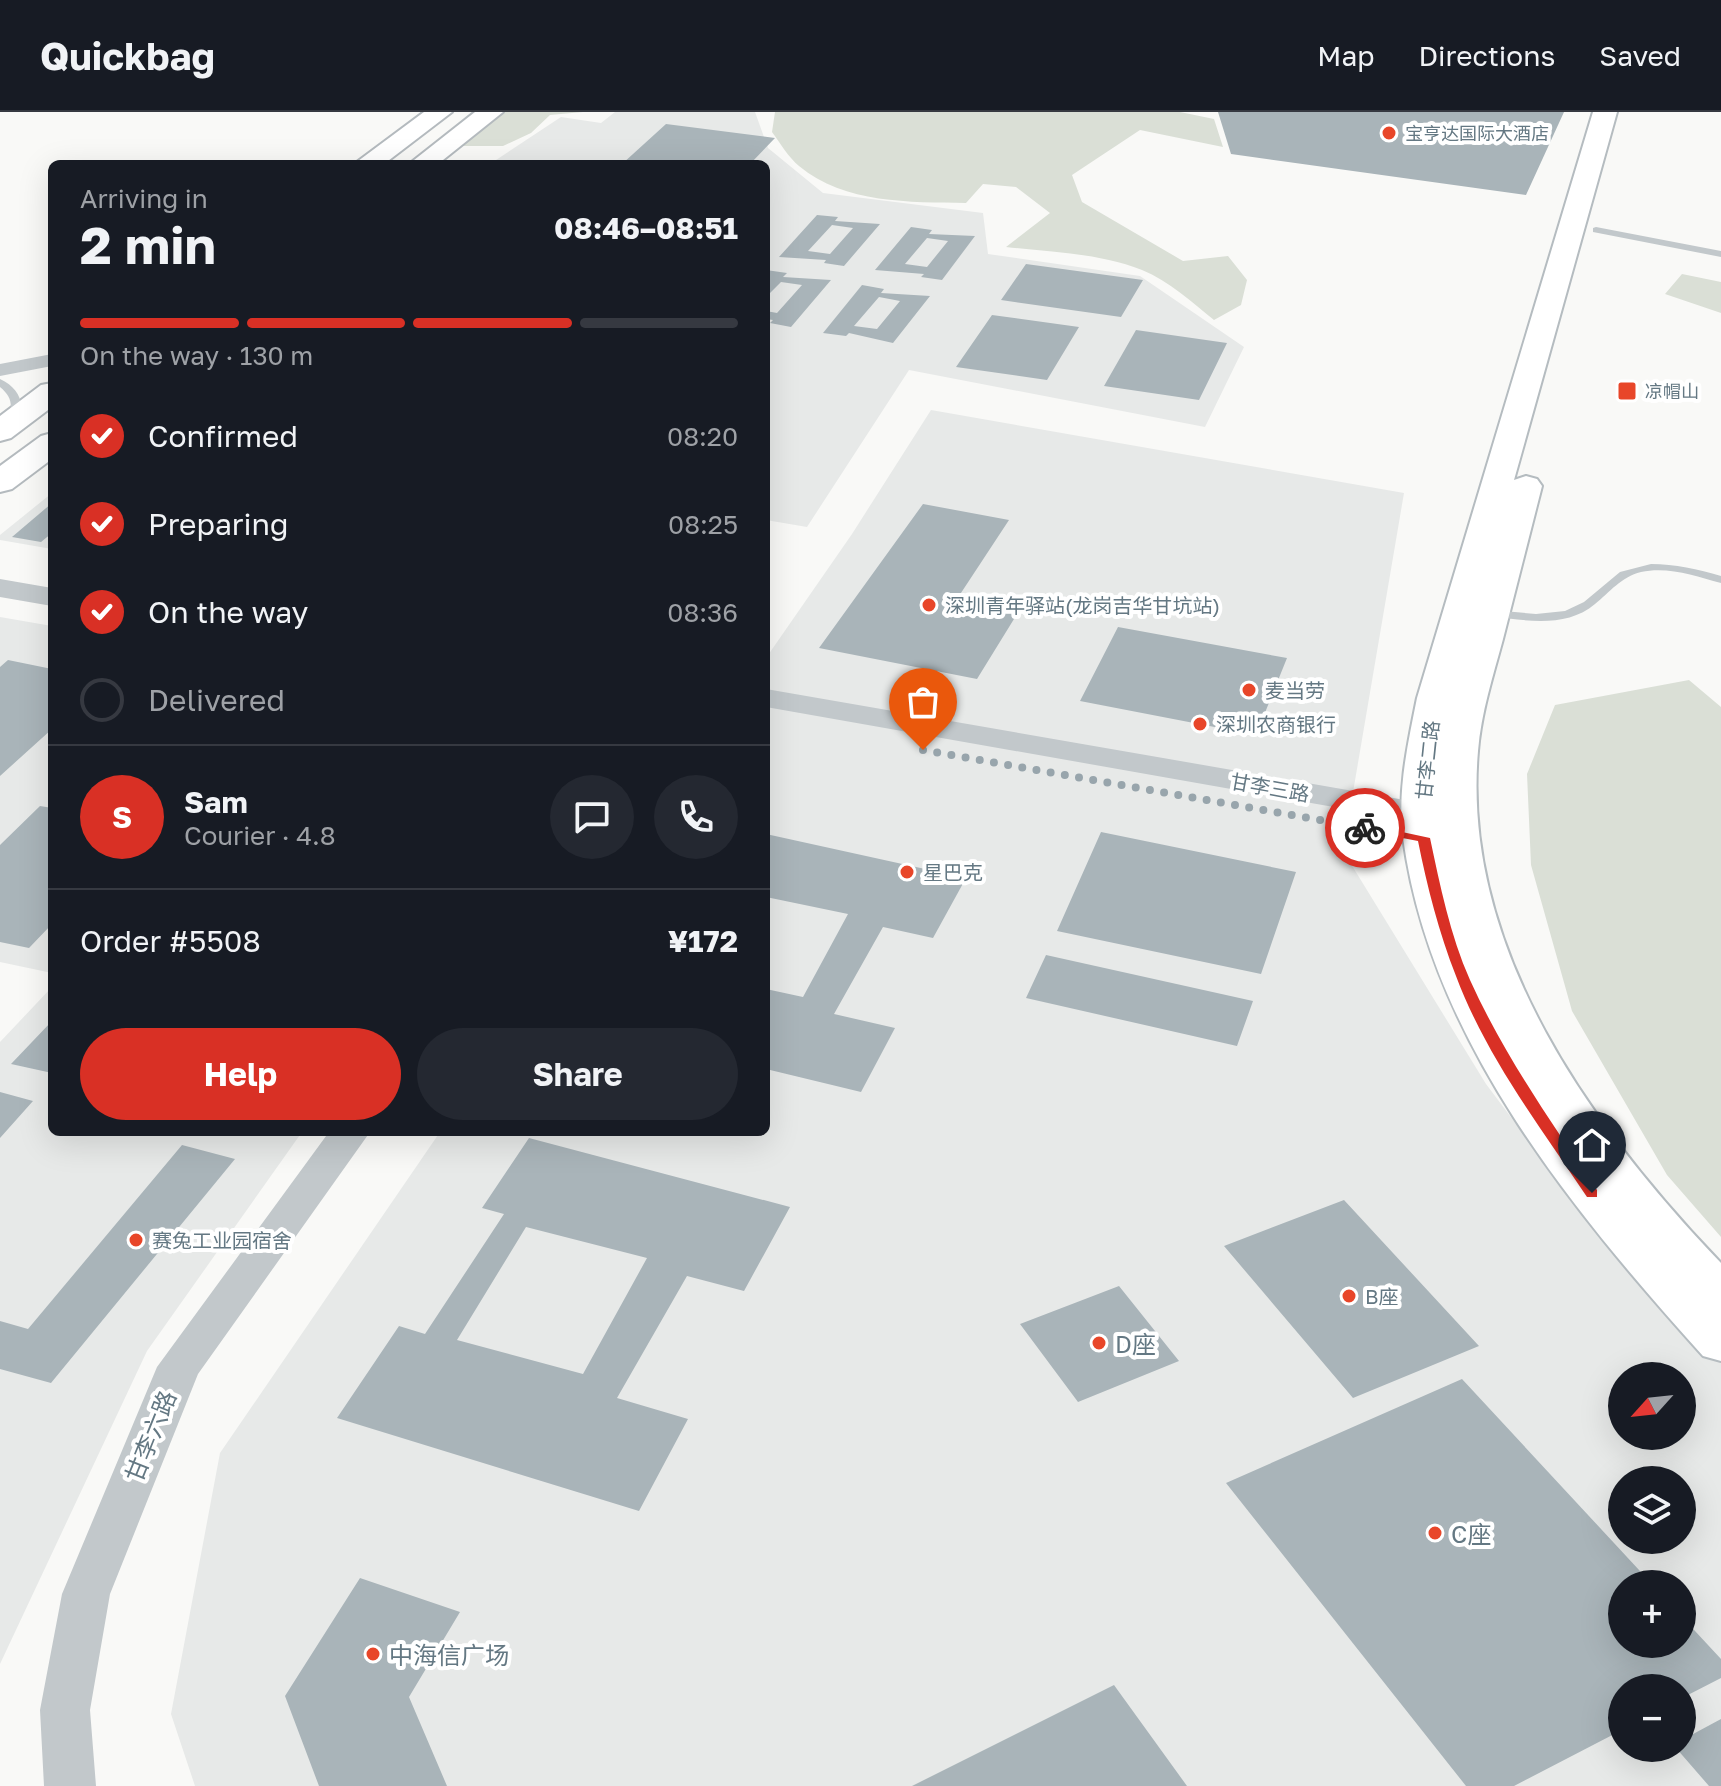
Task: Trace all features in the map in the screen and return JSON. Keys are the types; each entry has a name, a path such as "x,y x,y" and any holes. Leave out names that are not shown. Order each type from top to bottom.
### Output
{"main road":[{"path":"373,160 440,112"},
{"path":"427,160 491,112"},
{"name":"甘李二路","path":"1605,112 1435,698 1424,754 1434,827 1434,889 1463,978 1510,1071 1574,1171 1666,1284 1721,1342"},
{"name":"甘李二路","path":"1627,112 1467,705 1458,761 1434,827 1468,890 1496,975 1545,1069 1611,1167 1721,1294"},
{"path":"6,426 48,395"},
{"path":"0,482 48,446"}],"street":[{"path":"0,370 48,361"},
{"path":"0,563 48,571"},
{"path":"0,588 48,596"},
{"name":"甘李三路","path":"770,699 1434,827"},
{"name":"甘李三路","path":"770,723 1434,827"},
{"name":"甘李六路","path":"70,1786 65,1710 86,1594 179,1367 347,1136"}],"lane":[{"path":"1596,230 1721,254"},
{"path":"0,382 15,394 19,407 6,426"},
{"path":"1492,613 1527,618 1557,617 1579,610 1614,580 1647,568 1668,567 1721,580"}],"shaded area":[{"path":"500,112 583,112 550,115 531,133 503,146 456,146"},
{"path":"615,112 755,112 768,148 823,193 983,213 988,254 1140,276 1244,347 1205,427 909,370 807,527 770,521 770,160 496,160 561,117 601,123"},
{"path":"775,112 1180,112 1214,119 1223,147 1140,130 1072,175 1082,202 1183,261 1228,256 1247,280 1241,305 1214,320 1171,286 1126,264 1006,247 1050,213 1016,187 983,184 966,203 901,201 837,188 799,166 788,155 772,132"},
{"path":"1682,274 1721,282 1721,313 1665,294"},
{"path":"931,410 1404,493 1343,851 1486,1084 1609,1248 1721,1355 1721,1786 195,1786 171,1714 220,1453 437,1136 770,1136 770,652 852,534"},
{"path":"48,496 48,548 0,540 0,535"},
{"path":"0,617 48,625 48,972 0,962"},
{"path":"1689,680 1721,707 1721,1237 1667,1175 1572,1011 1531,865 1527,774 1555,705"},
{"path":"48,991 48,1136 299,1136 147,1351 0,1664 0,1042"}],"building":[{"name":"宝亨达国际大酒店","path":"1218,112 1564,112 1526,195 1231,154"},
{"path":"666,124 775,138 754,160 626,160"},
{"path":"817,215 838,217 835,221 880,224 844,266 824,263 826,260 779,257","holes":["832,225 853,228 830,254 808,251"]},
{"path":"911,227 932,230 929,234 975,236 942,280 921,277 924,274 875,270","holes":["927,238 948,241 927,267 905,264"]},
{"path":"1026,264 1143,280 1121,317 1001,300"},
{"path":"770,271 787,273 783,277 831,280 791,327 770,323 773,320 770,320 770,312 777,313 802,285 781,282 770,293"},
{"path":"862,285 884,289 881,293 930,296 893,343 849,333 846,336 823,333","holes":["879,297 900,301 877,329 854,326"]},
{"path":"992,315 1079,327 1047,380 956,367"},
{"path":"1136,330 1227,343 1199,400 1104,386"},
{"path":"923,504 1009,520 957,599 1019,611 977,679 819,648"},
{"path":"48,506 48,536 41,542 12,537"},
{"path":"1118,627 1287,658 1256,735 1080,701"},
{"path":"8,660 48,668 48,733 0,776 0,667"},
{"path":"40,806 48,807 48,928 29,948 0,942 0,845"},
{"path":"1101,832 1296,872 1261,974 1057,931"},
{"path":"770,835 966,878 933,938 883,927 834,1014 895,1028 861,1092 770,1070 770,990 803,997 848,914 770,898"},
{"path":"1046,955 1253,1001 1237,1046 1026,998"},
{"path":"48,1025 48,1072 11,1064"},
{"path":"0,1092 33,1101 0,1138"},
{"path":"529,1138 790,1207 744,1291 687,1276 617,1398 688,1419 639,1511 337,1418 399,1326 425,1334 504,1214 482,1208","holes":["526,1227 647,1258 583,1374 457,1340"]},
{"name":"赛兔工业园宿舍","path":"182,1145 235,1159 51,1383 0,1369 0,1321 28,1329"},
{"name":"B座","path":"1344,1200 1479,1346 1353,1398 1224,1246"},
{"name":"D座","path":"1119,1286 1179,1361 1078,1402 1020,1324"},
{"name":"C座","path":"1462,1379 1608,1537 1608,1554 1624,1554 1639,1570 1608,1570 1608,1658 1696,1658 1696,1632 1721,1659 1721,1678 1696,1691 1696,1674 1608,1674 1608,1737 1514,1786 1466,1786 1226,1483"},
{"name":"中海信广场","path":"360,1578 460,1612 409,1697 447,1786 319,1786 285,1696"},
{"path":"1114,1685 1187,1786 912,1786"},
{"path":"1721,1719 1721,1786 1709,1786 1688,1762 1696,1762 1696,1732"}],"way so far":[{"path":"923,750 1365,828"}],"place":[{"name":"宝亨达国际大酒店","path":"1389,133"},
{"name":"凉帽山","path":"1627,391"},
{"name":"深圳青年驿站(龙岗吉华甘坑站)","path":"929,605"},
{"name":"麦当劳","path":"1249,690"},
{"name":"深圳农商银行","path":"1200,724"},
{"name":"星巴克","path":"907,872"},
{"name":"赛兔工业园宿舍","path":"136,1240"},
{"name":"B座","path":"1349,1296"},
{"name":"D座","path":"1099,1343"},
{"name":"C座","path":"1435,1533"},
{"name":"中海信广场","path":"373,1654"}],"route":[{"path":"1365,828 1424,838 1434,889 1463,978 1510,1071 1574,1171 1592,1193"}]}
